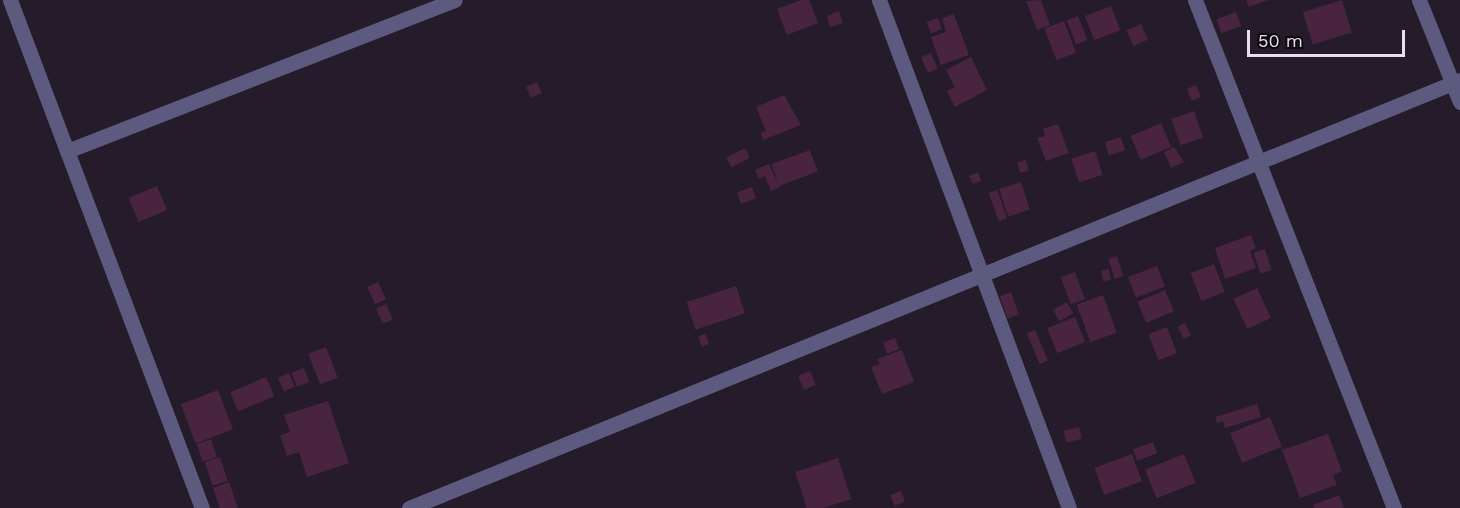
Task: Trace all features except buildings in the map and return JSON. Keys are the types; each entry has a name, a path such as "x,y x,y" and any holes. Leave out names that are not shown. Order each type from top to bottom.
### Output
{"street":[{"path":"10,0 202,508"},
{"path":"67,151 455,0"},
{"path":"879,0 1069,508"},
{"path":"1194,0 1394,508"},
{"path":"1419,0 1456,81 1460,102"},
{"path":"409,508 1456,81"}]}
